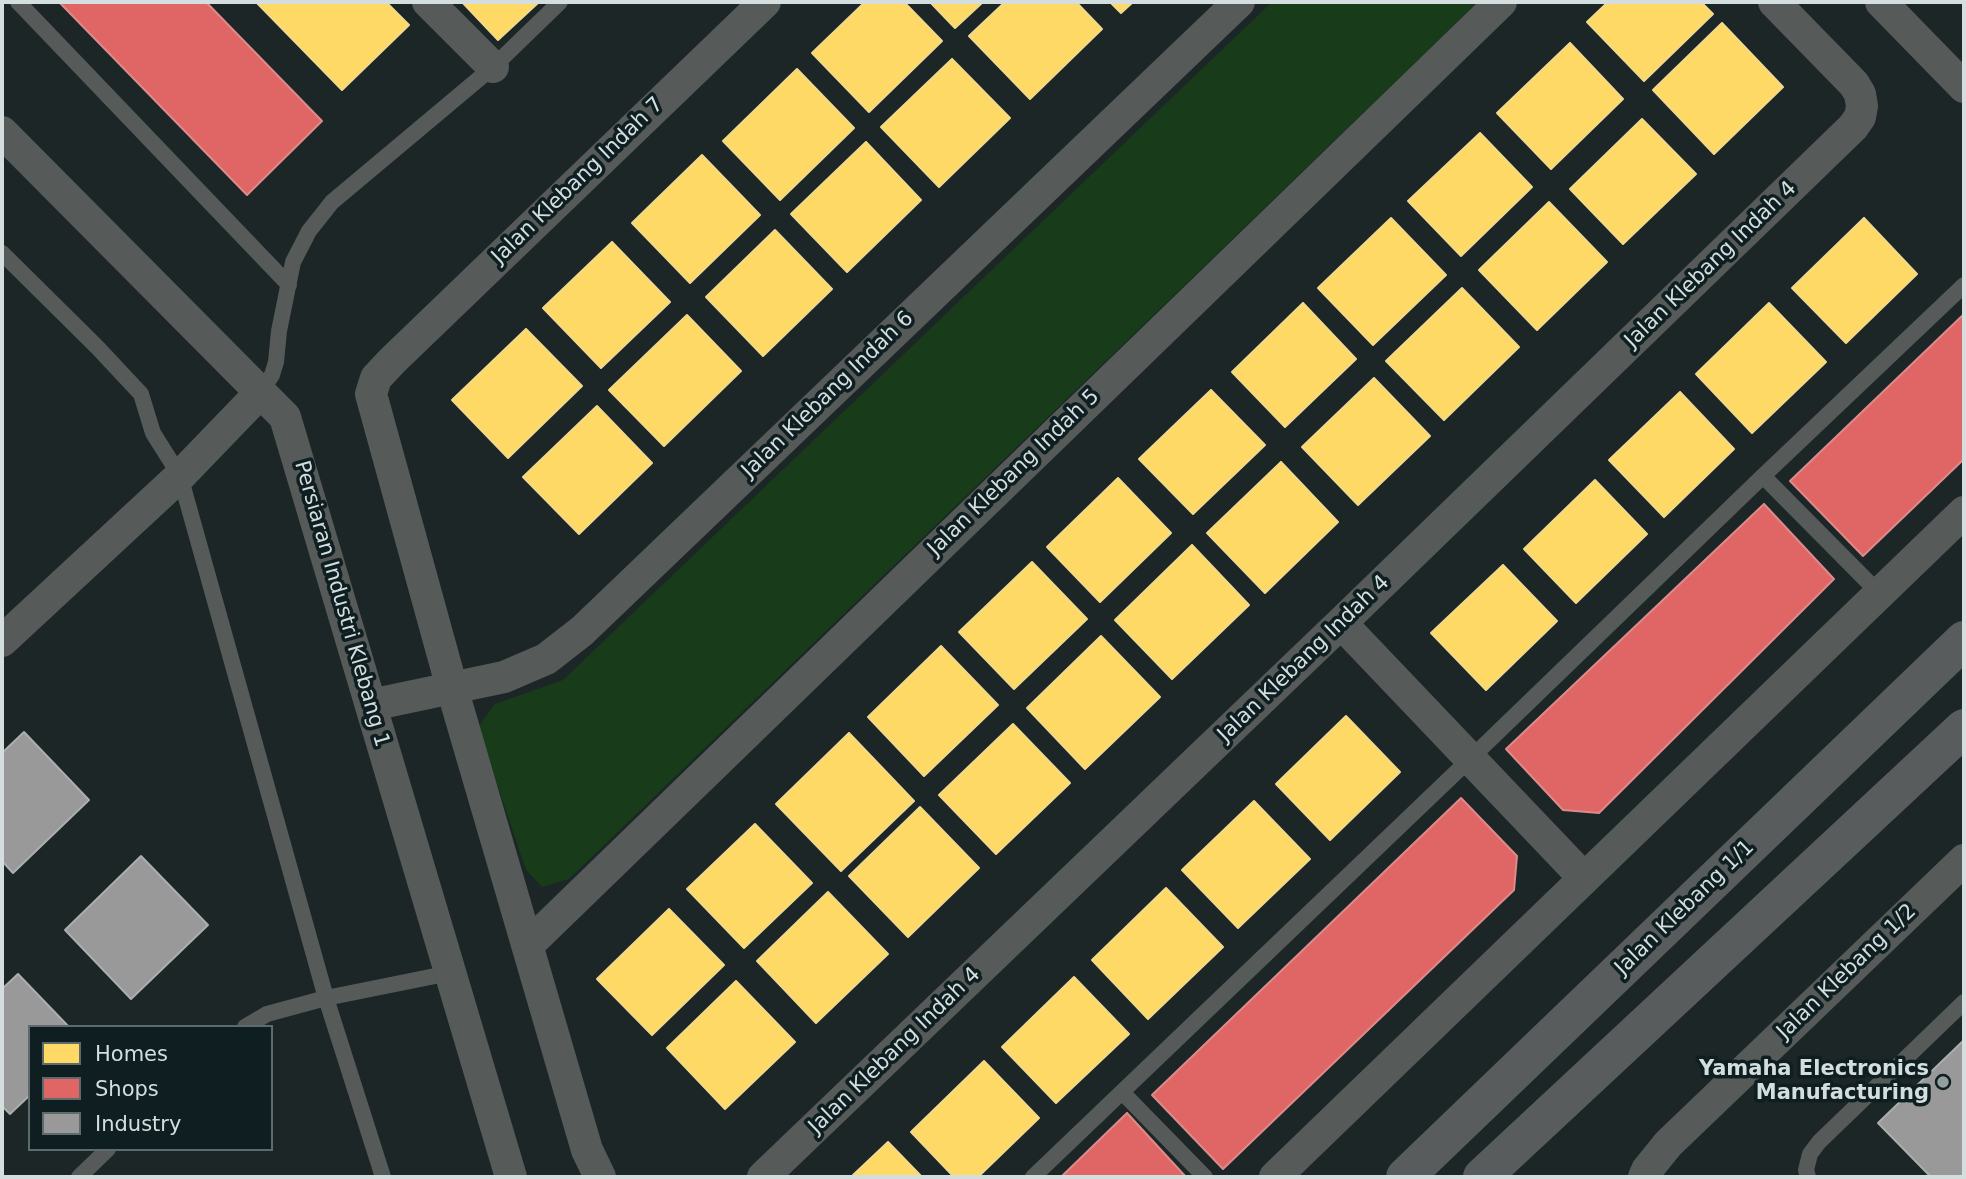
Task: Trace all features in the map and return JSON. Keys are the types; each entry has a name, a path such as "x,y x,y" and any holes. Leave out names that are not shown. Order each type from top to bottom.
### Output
{"street":[{"path":"428,2 493,67"},
{"name":"Jalan Klebang Indah 7","path":"600,1177 587,1150 452,688 373,402 373,386 376,378 392,361 765,2"},
{"name":"Jalan Klebang Indah 6","path":"371,705 504,677 546,659 582,631 1239,2"},
{"name":"Jalan Klebang Indah 5","path":"528,945 1501,2"},
{"name":"Jalan Klebang Indah 4","path":"763,1177 1842,138 1860,117 1860,94 1854,84 1774,2"},
{"path":"1881,2 1964,88"},
{"name":"Persiaran Industri Klebang 1","path":"2,132 280,411 288,423 511,1177"},
{"path":"2,640 180,476 260,393"},
{"path":"1275,1177 1964,512"},
{"path":"1341,623 1584,878"},
{"name":"Jalan Klebang 1/1","path":"1405,1177 1964,640"},
{"path":"1482,1177 1964,728"},
{"name":"Jalan Klebang 1/2","path":"1644,1177 1668,1144 1964,860"}],"lane":[{"path":"18,2 289,285"},
{"path":"260,393 272,375 276,362 279,331 293,262 309,231 332,202 493,67 561,2"},
{"path":"2,253 141,394 153,433 180,476 326,998 383,1177"},
{"path":"1033,1177 1964,285"},
{"path":"1763,476 1879,593"},
{"path":"248,1025 267,1014 326,998 450,974"},
{"path":"1808,1177 1810,1154 1819,1142 1964,1002"},
{"path":"1122,1092 1205,1177"},
{"path":"79,1177 106,1151"}],"green space":[{"path":"1272,2 1478,2 569,879 542,887 526,870 478,727 495,704 563,680"}],"building: Homes":[{"path":"256,2 386,2 409,25 342,90"},
{"path":"462,2 539,2 498,40"},
{"path":"865,2 904,2 942,41 869,112 812,53"},
{"path":"930,2 983,2 955,28"},
{"path":"1005,2 1076,2 1102,29 1030,99 969,36"},
{"path":"1110,2 1133,2 1121,13"},
{"path":"1608,2 1701,2 1713,14 1644,81 1587,22"},
{"path":"1722,23 1783,87 1714,154 1653,90"},
{"path":"1570,43 1623,99 1551,169 1497,113"},
{"path":"952,59 1010,118 939,187 881,127"},
{"path":"797,69 854,128 780,200 723,141"},
{"path":"1642,119 1696,174 1623,244 1570,189"},
{"path":"1480,133 1532,187 1461,256 1408,201"},
{"path":"866,142 921,200 847,272 791,214"},
{"path":"702,155 760,215 690,283 632,223"},
{"path":"1549,202 1607,262 1537,330 1479,270"},
{"path":"1391,218 1446,275 1373,345 1318,288"},
{"path":"1864,218 1917,274 1846,343 1792,288"},
{"path":"775,230 832,289 763,356 706,297"},
{"path":"612,242 670,302 601,368 543,308"},
{"path":"1462,288 1519,347 1444,420 1386,361"},
{"path":"1303,303 1356,359 1285,427 1232,372"},
{"path":"1769,303 1826,362 1752,433 1696,374"},
{"path":"687,315 741,371 664,446 609,390"},
{"path":"526,329 582,386 508,458 452,400"},
{"path":"1374,378 1430,436 1358,505 1302,447"},
{"path":"1211,390 1265,445 1193,514 1139,459"},
{"path":"1680,392 1734,449 1664,517 1609,460"},
{"path":"597,406 652,463 579,534 523,477"},
{"path":"1281,462 1338,522 1265,593 1207,533"},
{"path":"1118,478 1171,533 1100,602 1047,547"},
{"path":"1595,480 1647,534 1576,603 1524,549"},
{"path":"1192,545 1249,605 1172,679 1115,620"},
{"path":"1032,562 1087,619 1014,689 959,632"},
{"path":"1503,565 1557,621 1486,690 1431,633"},
{"path":"1101,636 1160,697 1085,769 1027,708"},
{"path":"941,646 998,705 924,776 868,717"},
{"path":"1346,716 1400,772 1330,840 1276,784"},
{"path":"1013,724 1070,783 996,854 939,795"},
{"path":"849,733 914,801 841,871 776,804"},
{"path":"1254,801 1310,859 1238,928 1182,870"},
{"path":"920,807 979,868 908,937 849,876"},
{"path":"755,824 812,883 744,948 687,889"},
{"path":"1166,888 1223,947 1148,1019 1092,960"},
{"path":"828,892 888,954 816,1023 757,961"},
{"path":"669,909 724,965 652,1035 597,979"},
{"path":"1074,977 1129,1034 1056,1103 1002,1047"},
{"path":"736,981 795,1042 725,1109 667,1048"},
{"path":"984,1061 1039,1118 978,1177 954,1177 911,1132"},
{"path":"888,1142 922,1177 851,1177"}],"building: Shops":[{"path":"59,2 206,2 322,121 247,195"},
{"path":"1964,314 1964,459 1863,556 1790,481"},
{"path":"1764,504 1834,579 1599,813 1563,810 1506,749"},
{"path":"1461,798 1517,856 1514,890 1223,1169 1152,1095"},
{"path":"1127,1113 1186,1177 1061,1177"}],"building: Industry":[{"path":"24,732 89,800 13,873 2,861 2,753"},
{"path":"141,856 208,925 131,999 65,930"},
{"path":"18,974 67,1025 28,1025 28,1097 10,1114 2,1106 2,989"},
{"name":"Yamaha Electronics Manufacturing","path":"1964,1040 1964,1177 1931,1177 1878,1123"}],"place":[{"name":"Yamaha Electronics Manufacturing","path":"1943,1082"}]}
